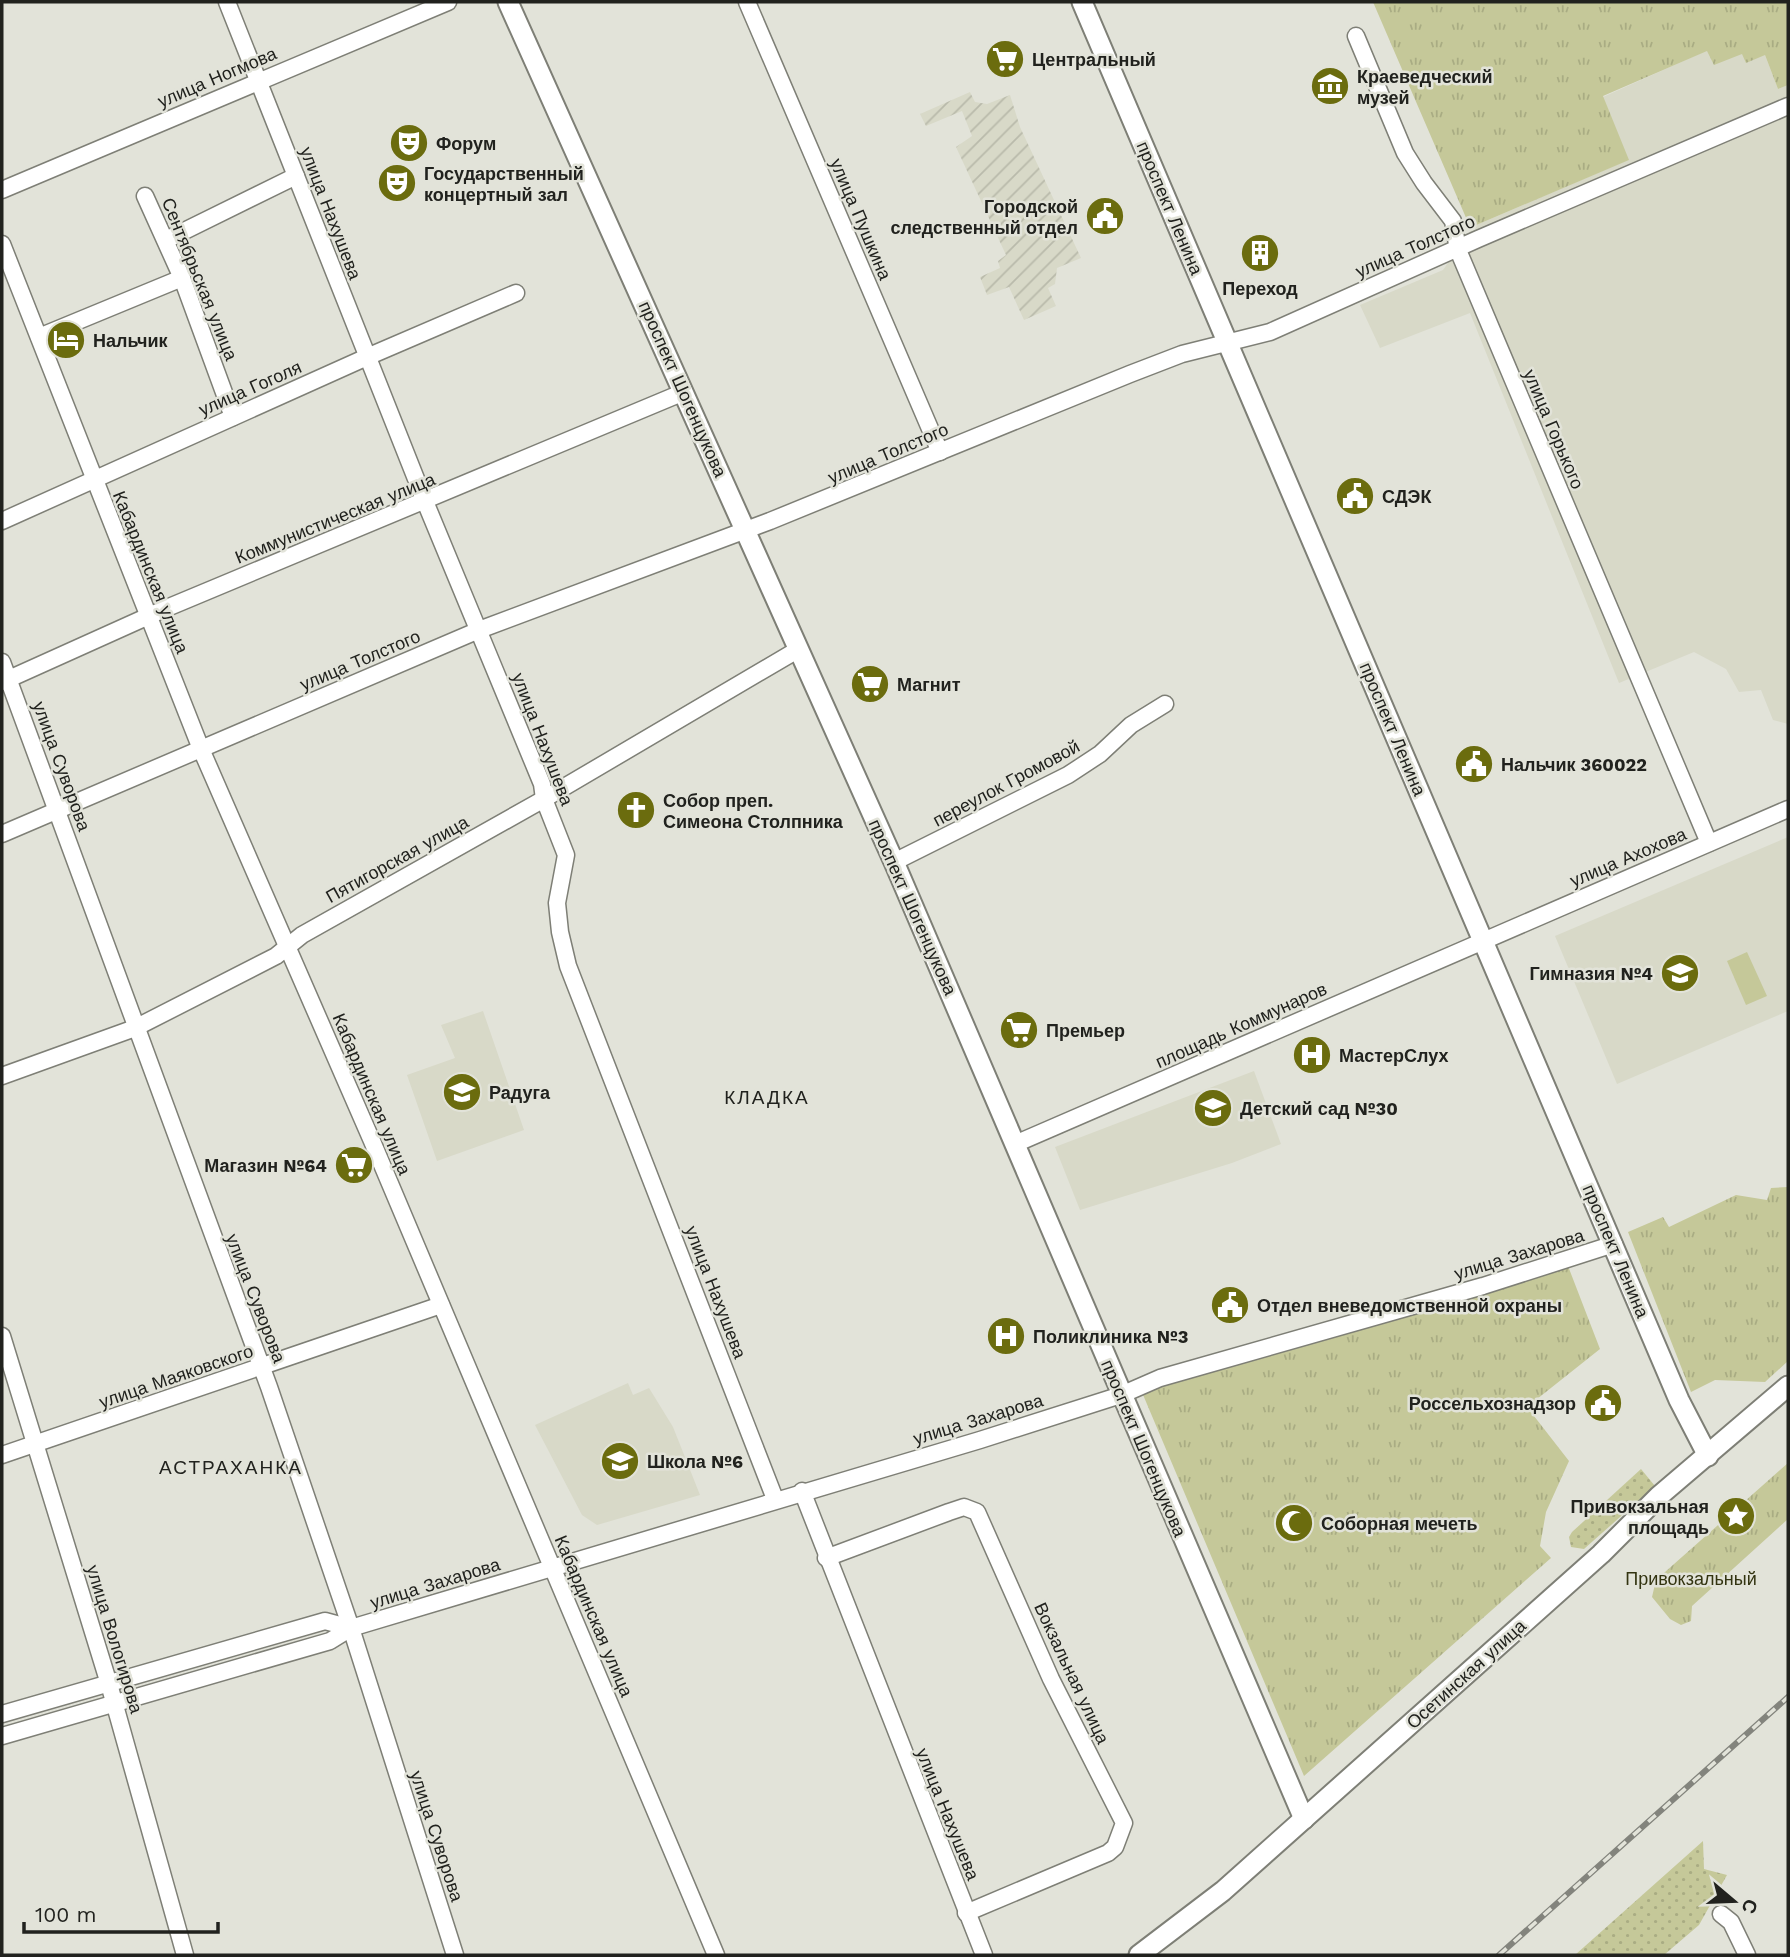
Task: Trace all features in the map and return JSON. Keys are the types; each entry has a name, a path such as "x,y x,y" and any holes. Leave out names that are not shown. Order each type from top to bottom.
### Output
{"main road":[{"name":"проспект Шогенцукова","path":"508,2 894,862 1304,1819"},
{"name":"проспект Ленина","path":"1082,2 1679,1400 1707,1455"},
{"name":"Осетинская улица","path":"1139,1955 1223,1891 1707,1455 1788,1387"}],"street":[{"name":"улица Нахушева","path":"227,2 424,499 542,784 544,799 566,855 557,903 568,966 775,1499"},
{"name":"улица Ногмова","path":"2,190 448,2"},
{"name":"улица Пушкина","path":"747,2 940,452"},
{"name":"улица Горького","path":"1356,36 1405,153 1453,221 1458,250 1709,843"},
{"name":"улица Толстого","path":"2,834 479,630 747,530 1130,373 1228,342 1270,332 1788,106"},
{"path":"166,240 296,176"},
{"name":"Сентябрьская улица","path":"145,196 182,278 233,417"},
{"name":"Кабардинская улица","path":"2,244 201,749 442,1305 716,1955"},
{"path":"38,337 182,278"},
{"name":"улица Гоголя","path":"2,521 516,293"},
{"name":"Коммунистическая улица","path":"5,680 148,616 684,392"},
{"name":"Пятигорская улица","path":"2,1076 135,1028 276,956 313,928 544,799 799,649"},
{"name":"улица Суворова","path":"2,662 5,680 58,811 261,1367 351,1628 454,1955"},
{"name":"переулок Громовой","path":"894,862 1068,775 1100,754 1131,725 1165,704"},
{"name":"улица Ахохова","path":"1483,941 1788,809"},
{"name":"площадь Коммунаров","path":"1015,1144 1483,941"},
{"name":"улица Захарова","path":"2,1736 330,1641 351,1628 1121,1395 1160,1378 1483,1286 1614,1244"},
{"name":"улица Маяковского","path":"2,1455 442,1305"},
{"name":"улица Вологирова","path":"2,1336 109,1684 185,1955"},
{"name":"улица Нахушева","path":"802,1491 826,1559 984,1955"},
{"name":"Вокзальная улица","path":"826,1559 964,1507 977,1512 1051,1679 1124,1823 1115,1847 1108,1853 966,1913"},
{"name":"улица Захарова","path":"2,1714 325,1621 351,1628"},
{"path":"1721,1914 1731,1922 1747,1955"}],"shaded area":[{"path":"1708,50 1765,55 1778,89 1788,85 1788,724 1773,720 1761,690 1739,692 1726,669 1694,652 1619,683 1470,313 1380,348 1360,305 1443,270 1474,226 1628,160 1603,97"},
{"path":"970,92 975,102 987,104 1010,95 1020,127 1081,258 1057,268 1055,284 1048,288 1056,306 1024,320 1009,287 987,295 980,277 1000,268 998,261 1006,255 956,147 972,136 962,111 926,126 920,114"},
{"name":"Гимназия №4","path":"1788,837 1788,1011 1617,1084 1555,936"},
{"name":"Радуга","path":"483,1011 524,1130 437,1161 407,1075 455,1058 441,1025"},
{"name":"Детский сад №30","path":"1254,1071 1281,1144 1232,1163 1080,1210 1055,1147"},
{"name":"Школа №6","path":"628,1383 633,1395 649,1388 673,1427 700,1495 597,1525 582,1515 535,1425"}],"green space":[{"path":"1373,2 1788,2 1788,85 1778,89 1765,55 1746,63 1742,54 1714,65 1707,51 1603,96 1629,160 1474,226 1467,220"},
{"path":"1747,952 1767,996 1746,1005 1727,961"},
{"path":"1788,1187 1788,1361 1765,1382 1715,1380 1691,1392 1628,1232 1663,1217 1669,1227 1736,1195 1767,1200 1771,1188"},
{"path":"1568,1266 1600,1349 1527,1407 1569,1461 1546,1512 1540,1546 1551,1558 1304,1776 1141,1390"},
{"name":"Привокзальный","path":"1788,1463 1788,1519 1692,1606 1691,1621 1681,1625 1670,1619 1652,1597 1656,1580"},
{"path":"1641,1469 1655,1486 1584,1549 1571,1547 1569,1537 1572,1532"},
{"path":"1703,1841 1704,1869 1727,1875 1699,1925 1664,1955 1575,1955"}],"railway":[{"path":"1499,1955 1788,1697"}],"place":[{"name":"Центральный","path":"1005,59"},
{"name":"Краеведческий музей","path":"1330,86"},
{"name":"Форум","path":"409,143"},
{"name":"Государственный концертный зал","path":"397,183"},
{"name":"Городской следственный отдел","path":"1105,216"},
{"name":"Переход","path":"1260,253"},
{"name":"Нальчик","path":"66,340"},
{"name":"СДЭК","path":"1355,496"},
{"name":"Магнит","path":"870,684"},
{"name":"Нальчик 360022","path":"1474,764"},
{"name":"Собор преп. Симеона Столпника","path":"636,810"},
{"name":"Гимназия №4","path":"1680,973"},
{"name":"Премьер","path":"1019,1030"},
{"name":"МастерСлух","path":"1312,1055"},
{"name":"Радуга","path":"462,1092"},
{"name":"Детский сад №30","path":"1213,1108"},
{"name":"Магазин №64","path":"354,1165"},
{"name":"Отдел вневедомственной охраны","path":"1230,1305"},
{"name":"Поликлиника №3","path":"1006,1336"},
{"name":"Россельхознадзор","path":"1603,1403"},
{"name":"Школа №6","path":"620,1461"},
{"name":"Привокзальная площадь","path":"1736,1516"},
{"name":"Соборная мечеть","path":"1294,1523"}],"district":[{"name":"КЛАДКА","path":"767,1097"},
{"name":"АСТРАХАНКА","path":"231,1467"}]}
